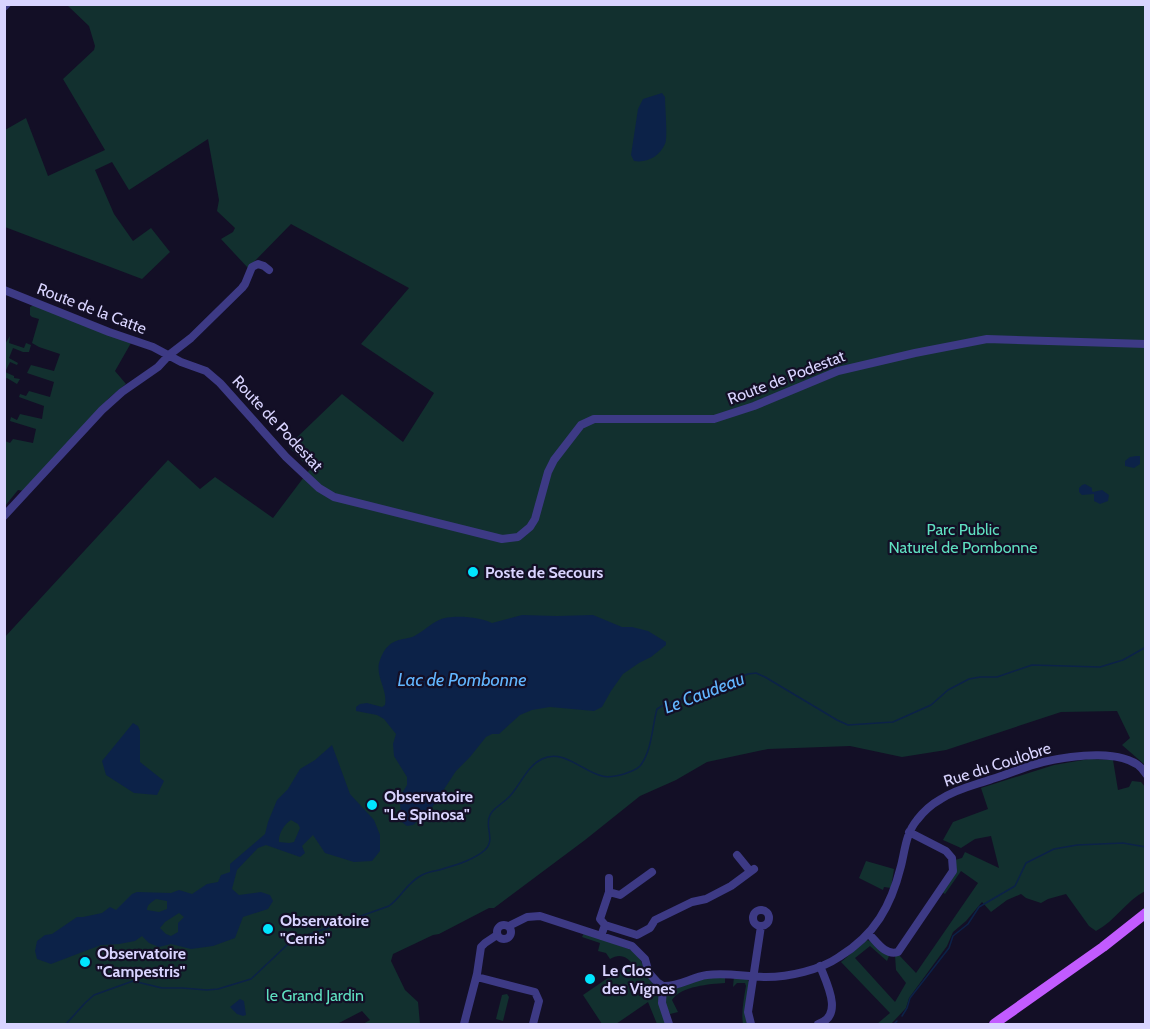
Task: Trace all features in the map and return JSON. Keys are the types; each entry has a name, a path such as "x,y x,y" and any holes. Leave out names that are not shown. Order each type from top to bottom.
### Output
{"main road":[{"path":"994,1024 1103,947 1146,913"}],"street":[{"path":"4,516 102,410 122,392 158,367 242,288 252,267 258,264 269,270"},
{"name":"Route de la Catte","path":"4,290 169,355"},
{"name":"Route de Podestat","path":"169,355 206,371 220,383 286,457 319,488 334,497 502,538 518,537 530,527 535,519 548,472 554,460 581,425 594,419 714,419 762,403 838,371 987,339 1146,344"},
{"name":"Rue du Coulobre","path":"663,986 671,986 692,978 727,973 766,977 795,974 837,959 850,951 878,923 885,911 902,864 903,850 909,832 921,815 940,799 956,791 1042,762 1073,757 1102,755 1135,762 1146,774"},
{"path":"868,933 885,951 892,954 898,952 953,871 952,858 946,851 909,832"},
{"path":"609,878 609,892 600,919 605,925 637,934 650,928 655,920 731,886 752,870 737,855"},
{"path":"609,892 620,896 652,872"},
{"path":"464,1024 477,977 481,947 497,935 502,939 509,937 511,931 509,927 527,917 540,916 632,946 645,959 649,973 663,986 662,1003 669,1024"},
{"path":"601,936 605,925"},
{"path":"752,1024 748,1012 760,926"},
{"path":"818,1024 824,1023 831,1014 833,1002 820,966"},
{"path":"477,977 536,992 539,1001 533,1024"}],"green space":[{"path":"67,5 1145,5 1145,765 1122,745 1130,738 1117,711 1061,712 946,750 902,757 850,746 768,749 707,762 676,780 640,796 494,908 489,908 439,934 393,954 391,961 405,990 418,1002 420,1024 363,1024 370,1020 362,1011 337,1024 5,1024 4,638 168,460 200,489 215,477 273,518 310,469 288,446 342,394 403,442 434,393 361,344 409,288 291,224 248,268 221,239 233,232 235,228 217,211 219,200 208,139 129,190 112,162 95,170 114,214 133,241 151,228 170,252 142,279 5,227 5,130 26,118 48,176 105,150 63,79 94,50 95,46 89,26"},
{"path":"34,305 131,343 115,371 126,384 109,398 24,491 18,490 5,506 5,441 10,443 13,439 33,443 36,429 10,421 11,417 17,420 20,414 42,419 44,406 19,397 20,394 26,396 29,391 50,397 54,382 27,373 31,365 54,371 60,354 32,343 39,319 30,315 30,307"},
{"path":"10,336 9,343 24,348 26,343 31,345 29,352 13,348 9,358 18,363 17,365 10,362 5,372 5,344"},
{"path":"5,372 20,379 17,384 5,379"},
{"path":"1089,759 1113,760 1118,790 1129,787 1132,781 1141,782 1146,788 1145,891 1096,931 1089,926 1066,894 1041,903 1021,894 1007,900 991,912 982,902 953,932 947,946 909,998 906,1008 891,1024 877,1024 890,1013 841,962 867,940 872,942 889,956 887,961 870,946 855,958 895,1002 906,983 896,970 895,955 898,954 916,973 978,883 961,871 945,894 942,892 955,860 962,858 965,852 999,868 991,836 975,839 961,848 943,840 953,822 988,809 981,788 1054,765"},
{"path":"866,861 894,869 891,888 884,887 883,890 859,878"},
{"path":"584,933 629,949 638,955 650,980 659,989 666,1024 657,1024 648,1002 616,1024 602,1024 583,995 631,962 621,956 610,959 606,953 598,951 600,943 582,937"},
{"path":"725,976 725,983 696,987 676,995 672,1000 678,1012 670,1014 666,1006 666,998 670,991 698,980"},
{"path":"734,976 746,977 749,982 745,1013 747,1024 743,1024 742,1015 746,986 745,983 737,983 733,987"},
{"path":"507,994 509,997 503,1021 496,1019 502,995"}],"water":[{"path":"662,93 665,97 665,144 652,158 634,161 631,155 638,109 643,99"},
{"path":"1140,456 1140,464 1134,468 1125,466 1125,461 1130,457"},
{"path":"1085,484 1092,488 1093,492 1102,490 1109,495 1108,501 1100,504 1094,501 1094,494 1082,495 1079,488"},
{"name":"Lac de Pombonne","path":"522,615 593,615 622,627 648,631 666,642 666,645 623,674 602,707 594,711 550,707 532,710 520,715 499,734 486,737 456,771 431,809 413,825 407,826 402,822 400,804 401,795 407,785 407,777 394,756 393,744 396,734 384,719 377,715 356,711 356,707 360,704 367,703 382,707 385,705 385,693 379,671 380,660 384,652 395,641 414,636 444,618 466,617 492,623"},
{"path":"133,723 140,731 140,762 164,781 157,795 134,793 106,775 102,761"},
{"path":"332,745 350,794 374,820 380,835 380,851 372,861 354,862 325,853 313,835 302,846 305,853 300,857 266,845 258,848 237,870 232,889 239,895 261,892 270,895 273,901 268,909 243,917 235,938 213,946 191,949 171,944 159,947 149,943 142,936 135,941 101,945 51,964 37,959 35,951 37,941 77,917 102,913 110,907 116,910 137,892 171,893 179,890 192,894 207,884 218,882 221,875 230,872 230,864 265,834 277,800 288,789 300,769","holes":["291,820 300,828 294,842 279,842 282,830","156,899 167,901 167,909 159,912 147,910","179,913 184,917 178,923 178,932 171,936 160,928"]},
{"path":"240,999 244,1001 246,1015 243,1016 230,1007"}],"waterway":[{"name":"Le Caudeau","path":"66,1024 94,995 133,981 162,988 207,990 251,979 287,945 302,937 389,906 422,875 463,862 485,850 490,842 488,824 491,812 510,796 537,762 550,756 558,756 605,777 631,772 640,766 647,753 657,709 748,674 756,673 765,677 848,725 893,722 931,705 948,690 969,679 997,677 1032,665 1100,667 1123,660 1146,647"},
{"path":"902,1016 910,998 949,948 953,936 968,924 979,907 1015,886 1026,863 1054,849 1077,845 1123,843 1146,847"},
{"path":"894,1024 897,1021"}],"place":[{"name":"Poste de Secours","path":"473,572"},
{"name":"Observatoire \"Le Spinosa\"","path":"372,805"},
{"name":"Observatoire \"Cerris\"","path":"268,929"},
{"name":"Observatoire \"Campestris\"","path":"85,962"},
{"name":"Le Clos des Vignes","path":"590,979"}],"park label":[{"name":"Parc Public Naturel de Pombonne","path":"963,538"},
{"name":"le Grand Jardin","path":"315,995"}]}
